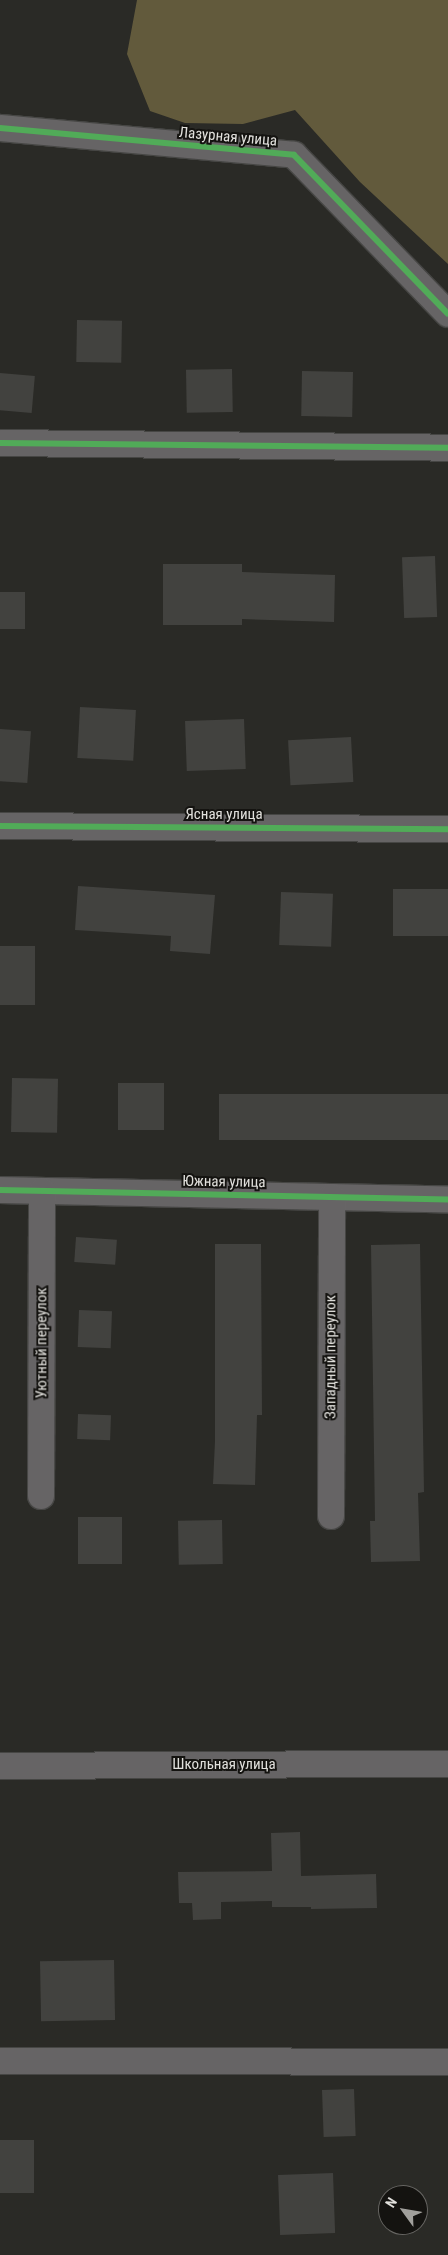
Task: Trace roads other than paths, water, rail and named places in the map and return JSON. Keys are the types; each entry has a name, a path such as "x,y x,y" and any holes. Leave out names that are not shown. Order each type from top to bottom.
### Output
{"street":[{"name":"Лазурная улица","path":"0,128 294,156 448,314"},
{"path":"0,444 448,448"},
{"name":"Ясная улица","path":"0,826 448,829"},
{"name":"Южная улица","path":"0,1190 448,1199"},
{"name":"Уютный переулок","path":"41,1496 42,1191"},
{"name":"Западный переулок","path":"330,1516 332,1197"},
{"name":"Школьная улица","path":"0,1766 448,1764"},
{"path":"0,2060 448,2062"}]}
